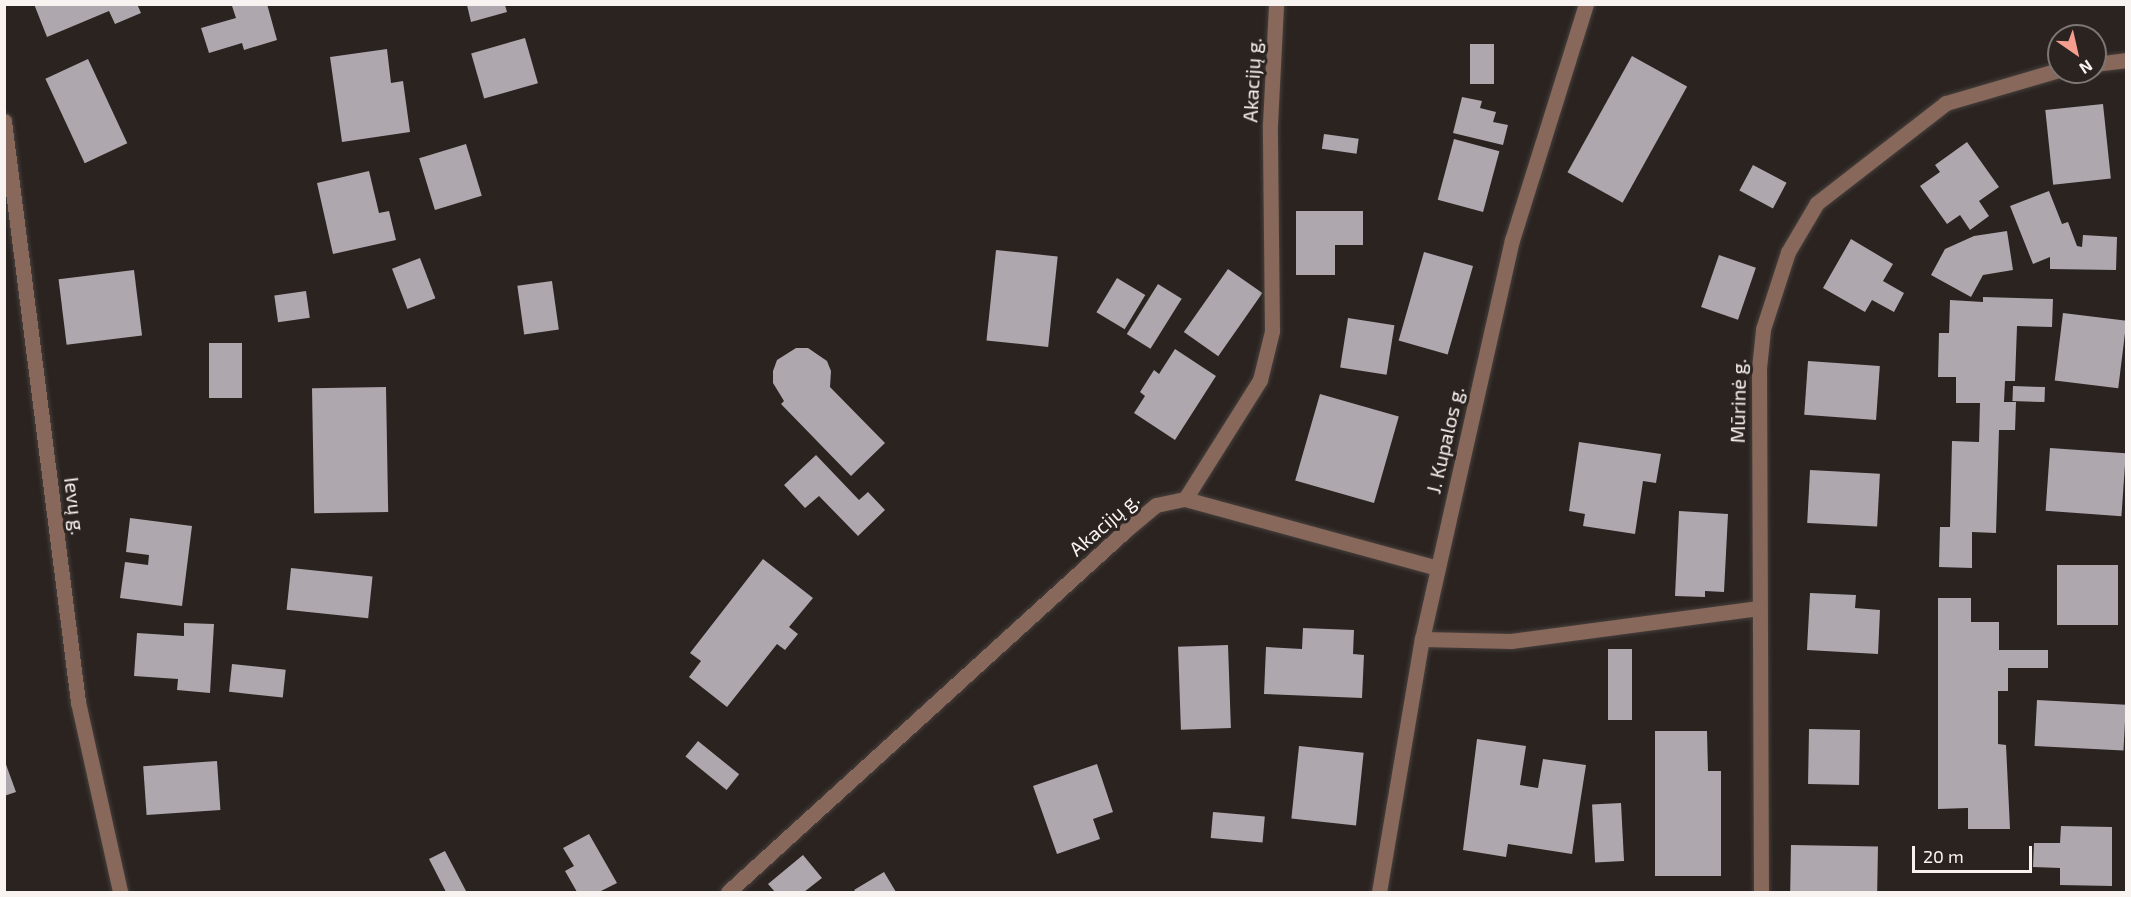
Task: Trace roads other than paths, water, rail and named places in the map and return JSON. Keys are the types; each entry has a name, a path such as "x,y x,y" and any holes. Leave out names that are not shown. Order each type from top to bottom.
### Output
{"street":[{"name":"Akacijų g.","path":"728,892 1126,530 1156,505 1185,499 1260,380 1272,331 1270,124 1276,4"},
{"name":"J. Kupalos g.","path":"1379,892 1422,639 1512,240 1586,4"},
{"path":"2107,62 2127,60"},
{"name":"Mūrinė g.","path":"1761,892 1757,608 1759,368 1762,328 1788,252 1817,203 1946,103 2047,74"},
{"name":"Ievų g.","path":"4,121 78,702 120,892"},
{"path":"1185,499 1437,568"},
{"path":"1422,639 1511,642 1757,608"}]}
